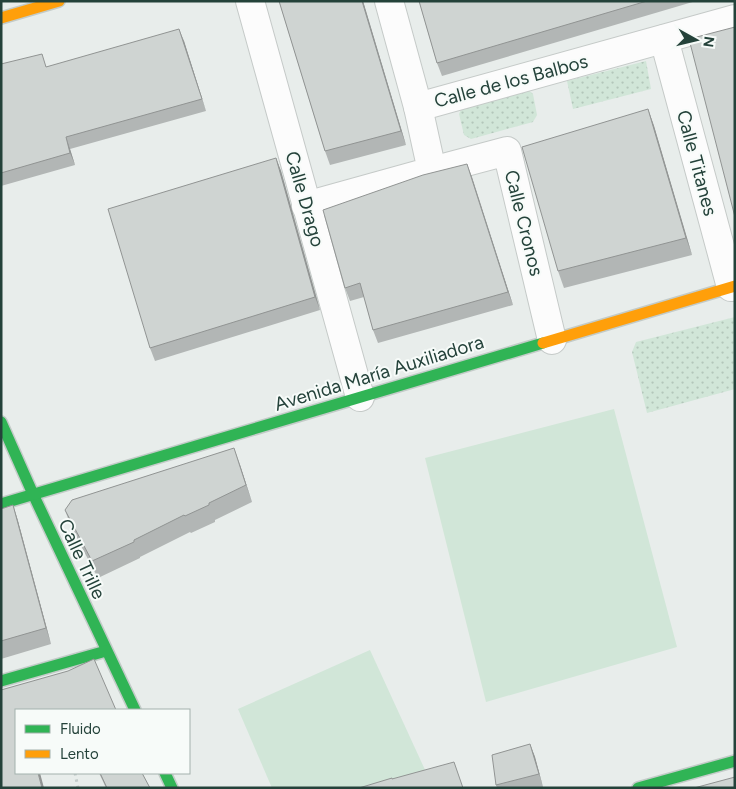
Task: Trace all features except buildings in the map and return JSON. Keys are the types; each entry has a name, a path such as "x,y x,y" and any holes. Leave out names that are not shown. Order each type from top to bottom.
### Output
{"street":[{"path":"5,12 58,1"},
{"name":"Calle Drago","path":"250,1 360,397"},
{"path":"389,1 418,107"},
{"name":"Calle de los Balbos","path":"432,171 418,107 735,19"},
{"name":"Calle Titanes","path":"664,39 733,286"},
{"name":"Calle Cronos","path":"432,171 507,151 552,340"},
{"path":"306,206 432,171"},
{"name":"Avenida María Auxiliadora","path":"1,504 733,286"},
{"name":"Calle Trille","path":"1,422 135,709"},
{"path":"1,681 106,651"},
{"path":"638,788 735,762"},
{"path":"165,774 172,788"}],"path":[{"path":"75,774 78,788"}],"green space":[{"path":"646,61 651,89 573,109 567,81"},
{"path":"527,89 533,94 537,115 533,122 471,139 464,135 459,114 462,107"},
{"path":"735,317 735,389 647,413 632,352 636,342"},
{"path":"614,409 677,647 486,702 425,458"},
{"path":"370,650 426,772 360,788 272,788 238,709"}],"traffic: fast":[{"path":"1,504 543,343"},
{"path":"1,422 135,709"},
{"path":"1,681 106,651"},
{"path":"638,788 735,761"},
{"path":"165,774 172,788"}],"traffic: slow":[{"path":"1,18 59,1"},
{"path":"543,343 735,286"}]}
